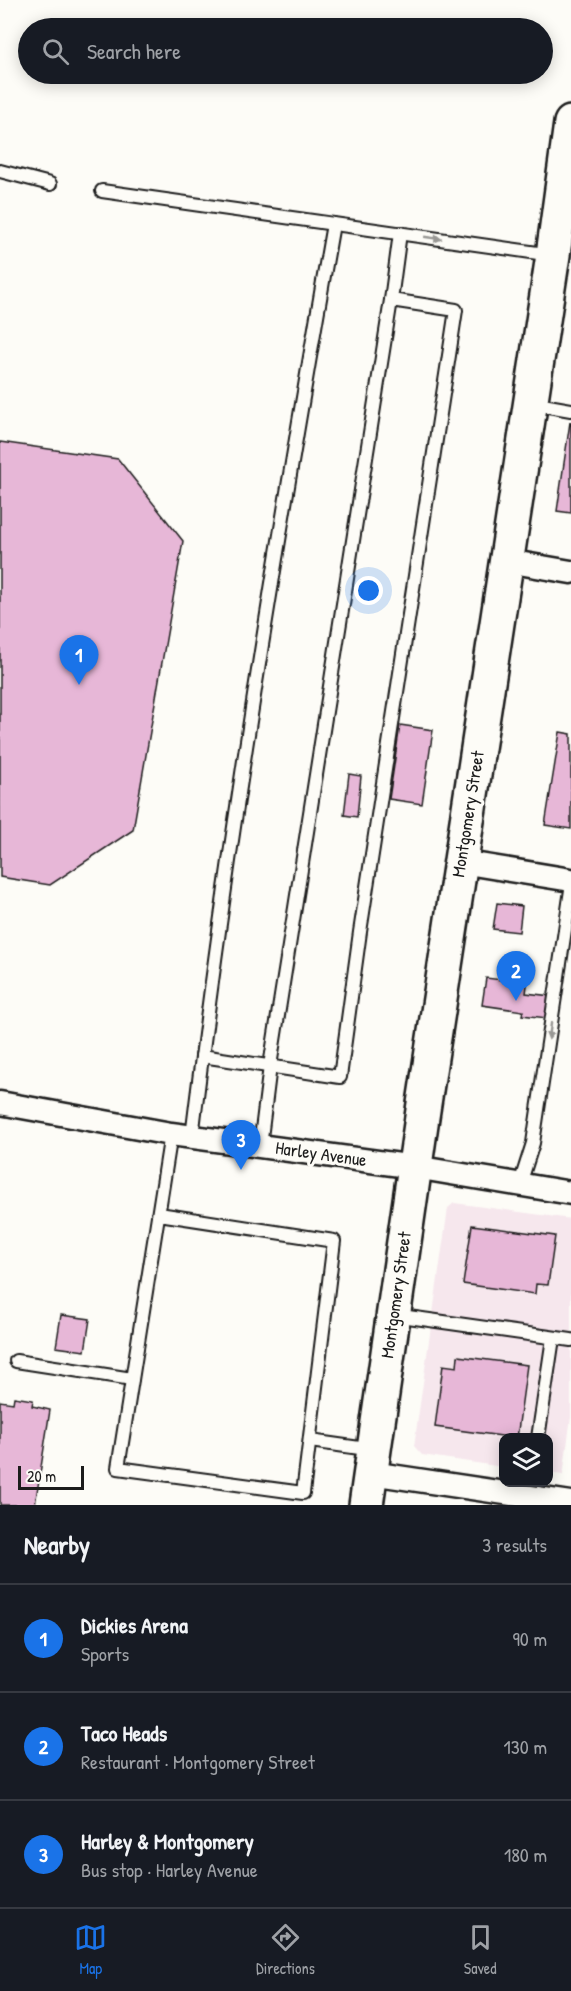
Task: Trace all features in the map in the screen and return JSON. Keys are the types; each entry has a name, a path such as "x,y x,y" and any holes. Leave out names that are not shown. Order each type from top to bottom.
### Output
{"main road":[{"name":"Montgomery Street","path":"366,1505 531,403 562,256 571,130"}],"street":[{"path":"507,561 571,572"},
{"path":"461,862 571,880"},
{"name":"Harley Avenue","path":"0,1103 182,1136 415,1167 571,1193"},
{"path":"372,1461 530,1490 571,1503"}],"lane":[{"path":"0,171 50,184"},
{"path":"102,191 562,256"},
{"path":"159,1214 334,1241 303,1493 118,1468 159,1214 202,1056 263,645 333,224"},
{"path":"260,1146 270,1066 400,233"},
{"path":"202,1056 340,1077 360,932 456,310 391,300"},
{"path":"531,403 571,410"},
{"path":"520,1184 533,1143 571,890"},
{"path":"394,1315 571,1340"},
{"path":"539,1433 553,1338"},
{"path":"16,1361 132,1379"},
{"path":"310,1441 372,1461"}],"shaded area":[{"path":"454,1203 571,1219 571,1417 563,1475 553,1474 553,1433 499,1433 499,1466 422,1455 414,1446 448,1208"}],"building":[{"path":"571,422 571,513 557,511"},
{"path":"0,442 118,459 183,541 133,830 50,885 0,877"},
{"path":"400,725 433,730 422,804 389,799"},
{"path":"560,732 571,734 571,829 545,825"},
{"path":"349,774 361,776 357,817 344,815"},
{"path":"497,903 522,906 519,932 493,929"},
{"path":"511,975 528,978 526,993 551,996 547,1018 522,1015 523,1011 482,1005 486,978 510,981"},
{"path":"472,1225 555,1236 548,1285 536,1284 535,1294 463,1284"},
{"path":"61,1315 90,1319 85,1351 56,1347"},
{"path":"458,1356 527,1365 518,1433 499,1433 499,1436 435,1427 443,1365 457,1367"},
{"path":"14,1397 33,1400 32,1406 50,1410 35,1505 0,1505 0,1401 13,1403"}],"place":[{"name":"Dickies Arena","path":"79,685"},
{"name":"Taco Heads","path":"516,1001"},
{"name":"Harley & Montgomery","path":"241,1170"}]}
